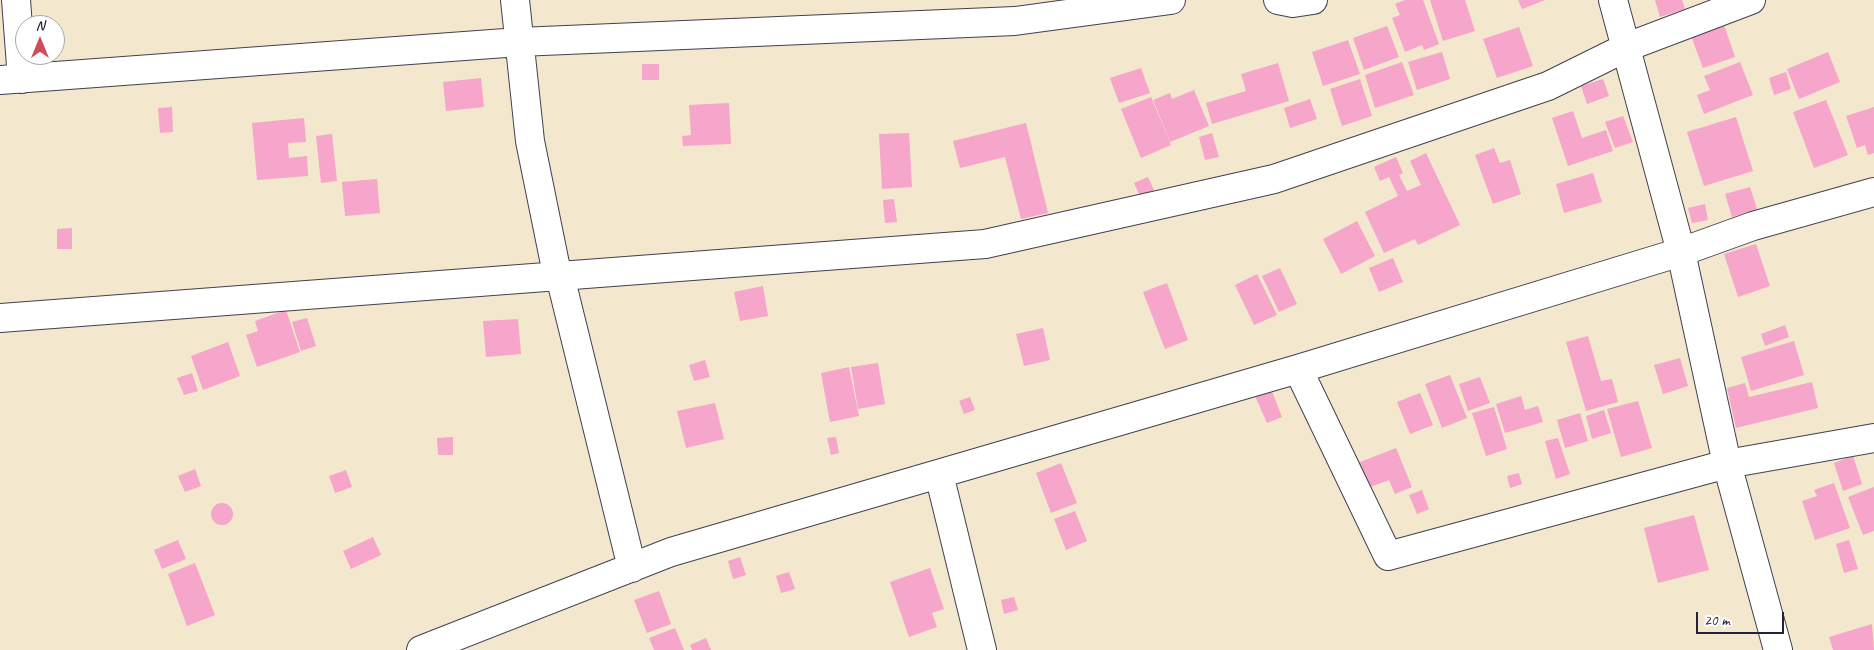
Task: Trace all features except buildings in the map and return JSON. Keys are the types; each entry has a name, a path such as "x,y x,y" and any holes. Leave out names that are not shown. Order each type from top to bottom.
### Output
{"street":[{"path":"16,0 11,80 519,42 1015,21 1172,0"},
{"path":"514,0 530,141 555,264 560,276 632,568"},
{"path":"1278,0 1293,3 1313,0"},
{"path":"1613,0 1681,252 1727,464 1778,650"},
{"path":"0,318 985,244 1274,179 1548,86 1627,47 1751,0"},
{"path":"422,650 671,552 1298,369 1681,252 1754,226 1874,192"},
{"path":"1298,369 1388,556 1727,464 1874,438"},
{"path":"939,474 982,650"}]}
